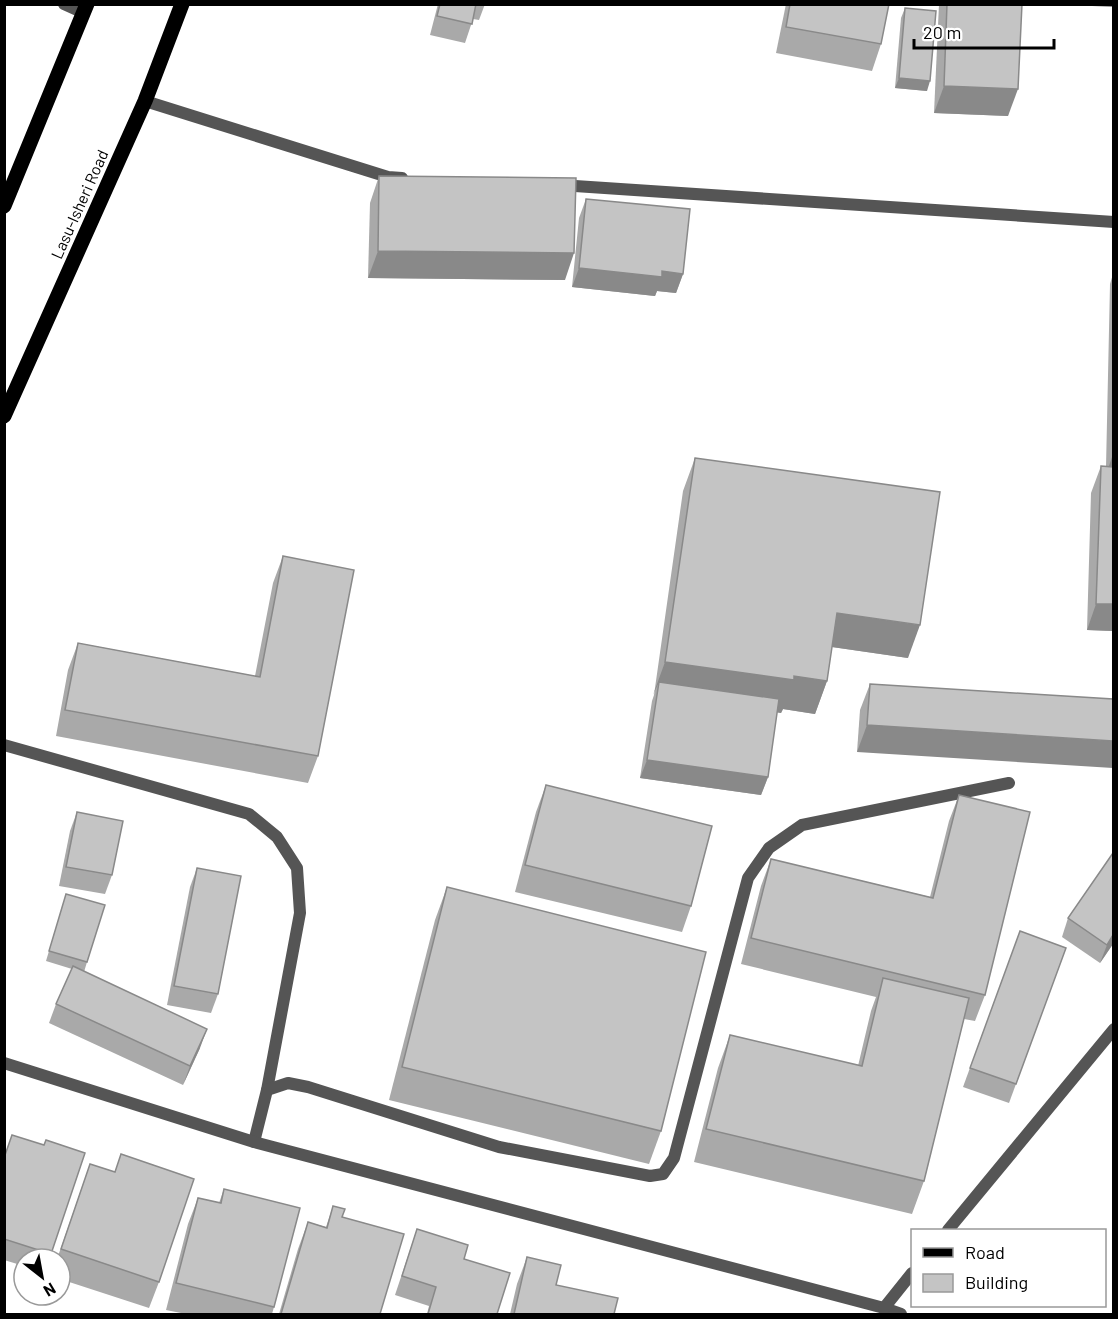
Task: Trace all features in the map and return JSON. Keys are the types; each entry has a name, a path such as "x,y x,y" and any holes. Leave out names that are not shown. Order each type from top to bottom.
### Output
{"main road":[{"name":"Lasu-Isheri Road","path":"4,416 145,100 182,4"},
{"path":"4,206 85,9"}],"street":[{"path":"64,4 85,9"},
{"path":"145,100 388,177 410,178"},
{"path":"546,184 1113,222"},
{"path":"4,745 249,814 278,837 297,868 300,914 267,1090 254,1142"},
{"path":"267,1090 288,1083 308,1087 499,1147 650,1176 663,1174 674,1158 748,878 769,848 802,825 1009,783"},
{"path":"949,1229 1113,1029"},
{"path":"4,1062 254,1142 901,1314"},
{"path":"884,1308 911,1274"}],"building":[{"path":"440,4 476,4 472,24 437,16"},
{"path":"790,4 889,4 881,44 786,27"},
{"path":"947,4 1022,4 1018,89 944,86"},
{"path":"905,8 936,11 930,81 899,78"},
{"path":"379,176 576,178 574,253 378,251"},
{"path":"586,199 690,209 683,274 662,271 662,277 579,268"},
{"path":"695,458 940,492 920,625 837,613 827,681 794,676 794,680 665,662"},
{"path":"1101,466 1113,467 1113,604 1096,604"},
{"path":"283,556 354,570 318,756 65,710 78,643 260,677"},
{"path":"659,682 779,699 768,777 647,760"},
{"path":"870,684 1113,699 1113,741 867,725"},
{"path":"546,785 712,826 691,906 525,865"},
{"path":"959,795 1030,812 985,995 751,938 771,859 933,898"},
{"path":"77,812 123,821 112,875 66,867"},
{"path":"1113,853 1113,935 1107,945 1068,918"},
{"path":"197,868 241,876 218,994 174,986"},
{"path":"447,887 706,952 661,1131 402,1067"},
{"path":"66,894 105,905 87,962 49,951"},
{"path":"1020,931 1066,948 1016,1084 970,1068"},
{"path":"73,966 207,1029 190,1066 56,1004"},
{"path":"883,978 969,998 924,1181 706,1129 730,1035 862,1066"},
{"path":"12,1135 44,1145 46,1140 85,1153 53,1247 29,1247 4,1239 4,1158"},
{"path":"121,1154 194,1179 159,1282 72,1253 72,1247 62,1247 90,1164 115,1172"},
{"path":"224,1189 300,1208 274,1307 176,1283 198,1198 221,1203"},
{"path":"333,1206 345,1209 342,1217 404,1234 380,1314 281,1314 308,1222 327,1228"},
{"path":"417,1229 468,1245 464,1259 510,1273 497,1314 428,1314 436,1287 402,1276"},
{"path":"527,1257 561,1265 556,1285 618,1298 614,1314 514,1314"}]}
